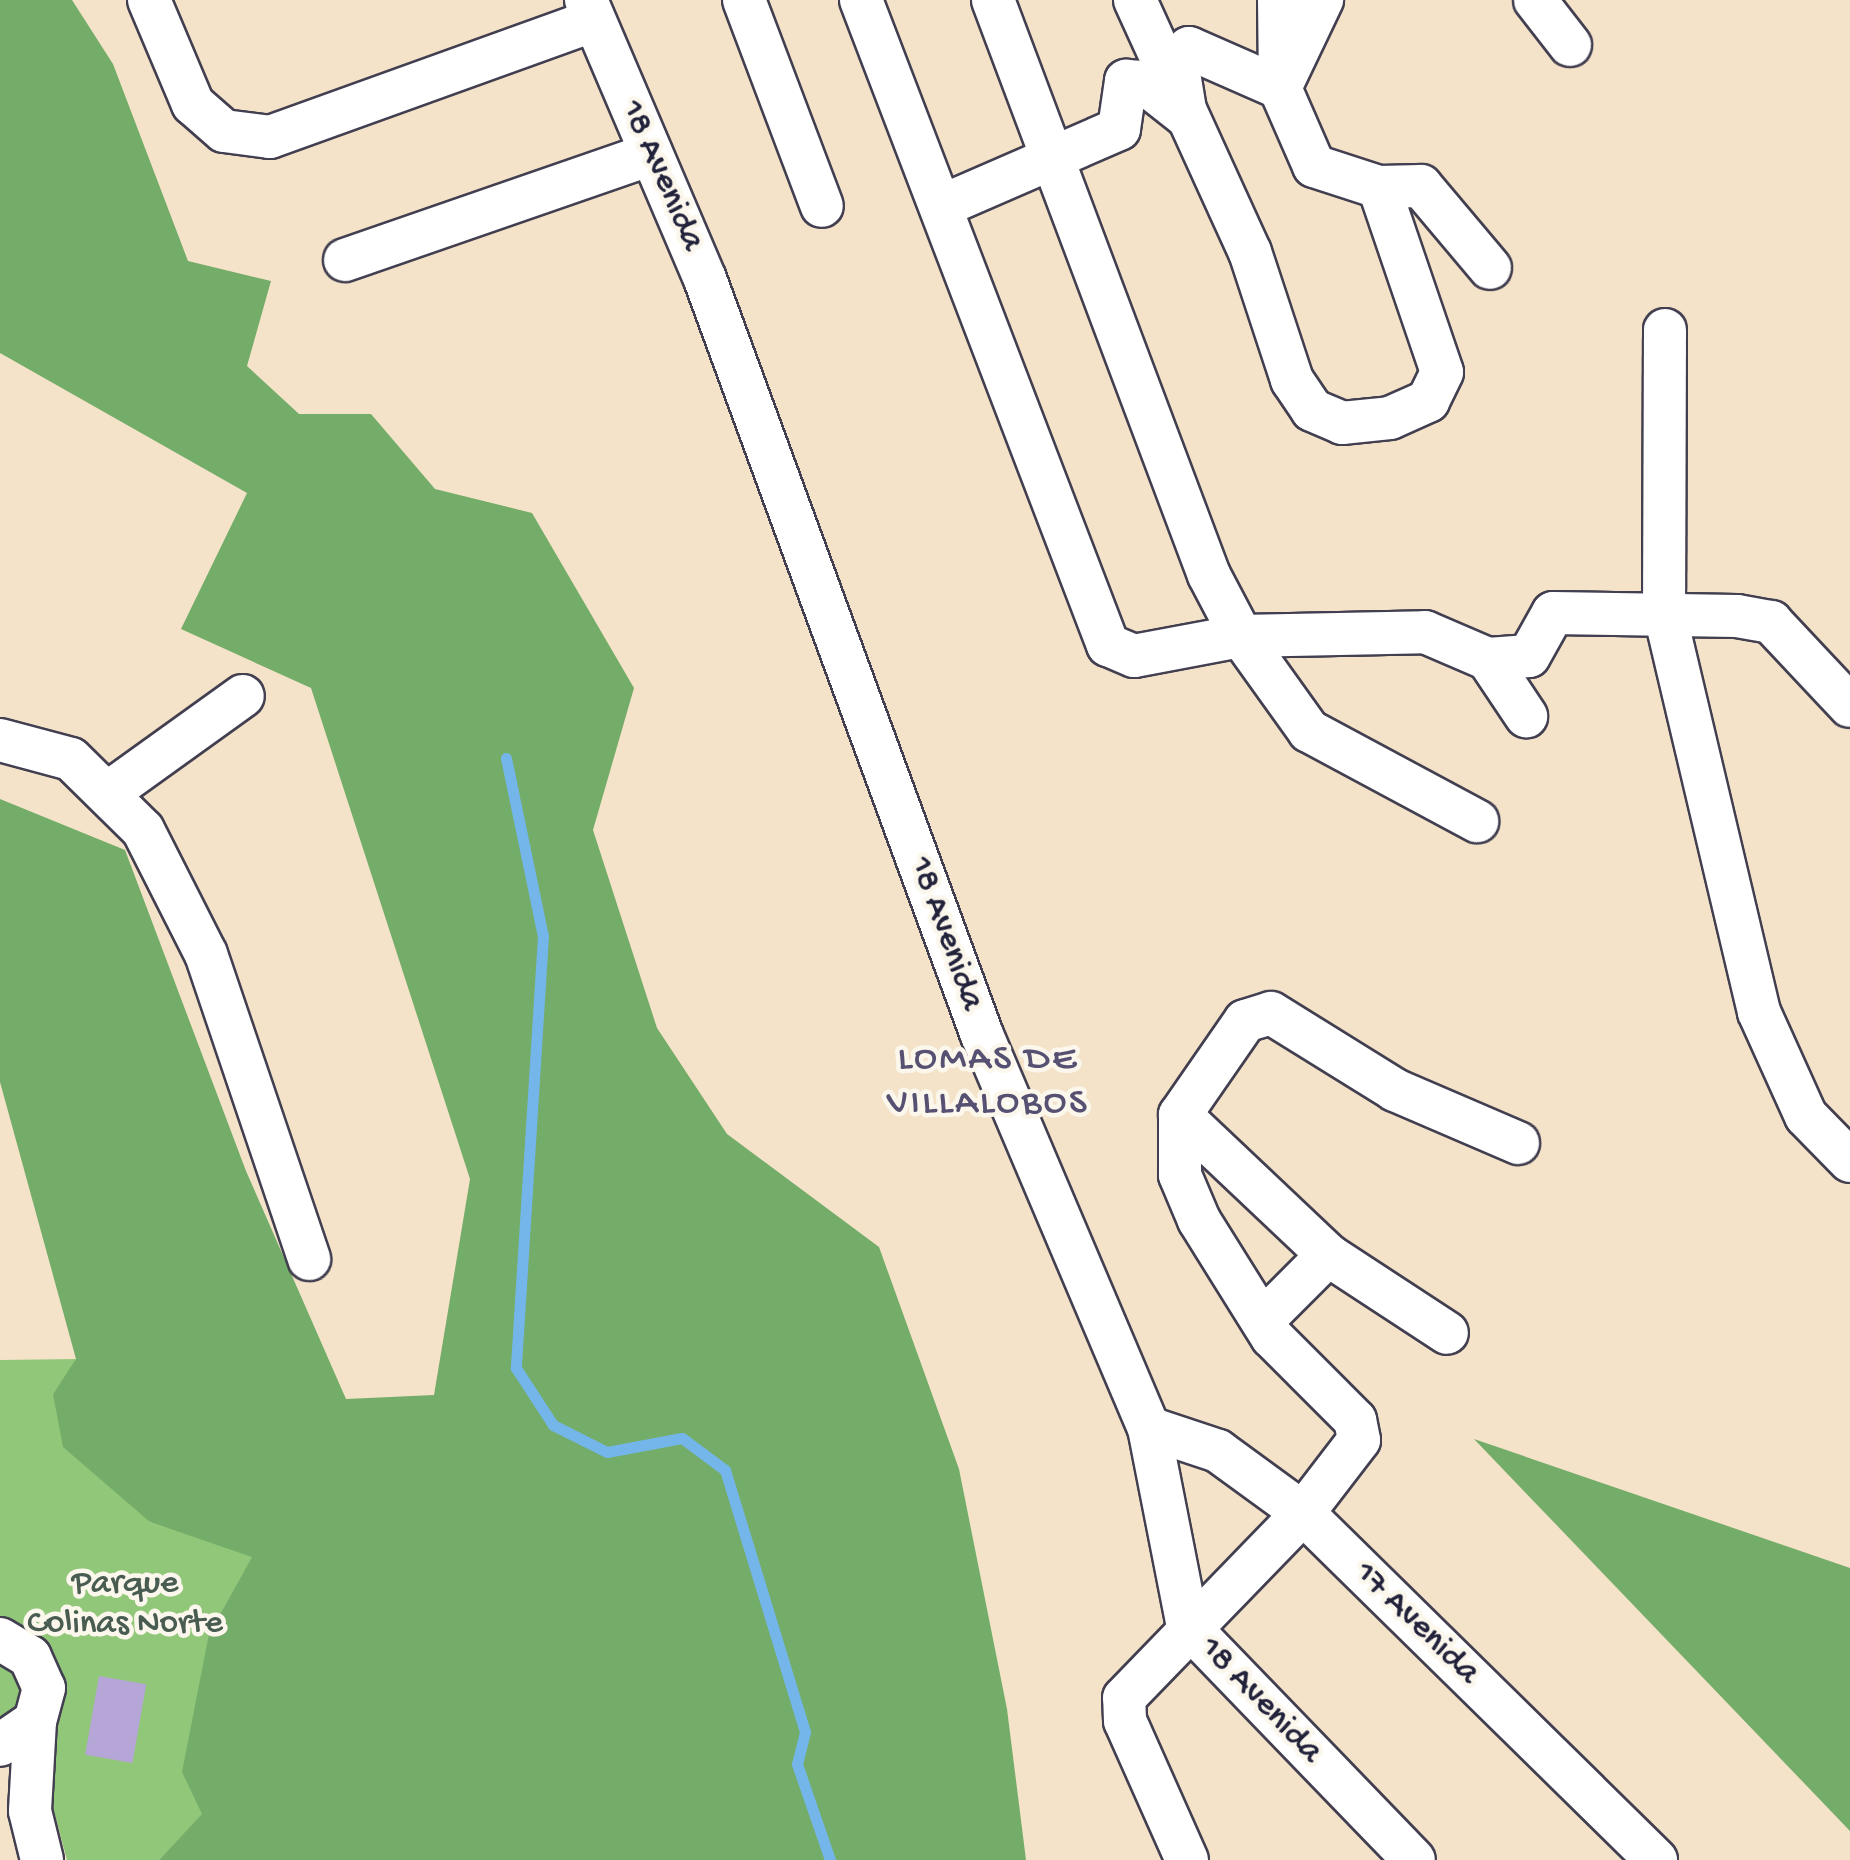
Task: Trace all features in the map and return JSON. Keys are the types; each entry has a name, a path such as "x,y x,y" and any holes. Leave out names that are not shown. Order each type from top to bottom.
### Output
{"street":[{"path":"149,0 193,104 224,131 270,137 589,10"},
{"path":"744,0 822,206"},
{"path":"862,0 1108,645 1134,656 1242,636 1425,632 1488,659 1528,656 1552,613 1664,610 1771,622 1850,706"},
{"path":"993,0 1208,575 1242,636 1309,731 1477,821"},
{"path":"1135,0 1250,252 1292,380 1312,410 1342,423 1428,401 1442,372 1378,187"},
{"path":"1279,0 1280,88 1314,166 1378,187 1421,186 1490,268"},
{"path":"1280,88 1322,0"},
{"path":"1535,0 1570,45"},
{"name":"18 Avenida","path":"589,10 651,154 982,1035 1149,1428 1188,1626 1414,1860"},
{"path":"1186,116 1178,67 1189,48 1280,88"},
{"path":"942,206 1119,130 1126,81 1143,82 1186,116"},
{"path":"345,260 651,154"},
{"path":"1665,330 1664,610 1759,1012 1806,1116 1850,1161"},
{"path":"1488,659 1526,716"},
{"path":"112,790 244,696"},
{"path":"0,740 71,759 112,790 143,830 206,954 309,1259"},
{"path":"1187,1860 1125,1720 1124,1698 1188,1626 1303,1514 1360,1440 1355,1420 1288,1358 1180,1175 1180,1114 1245,1021 1271,1014 1395,1090 1518,1143"},
{"path":"1180,1114 1328,1255 1447,1333"},
{"path":"1263,1320 1328,1255"},
{"name":"17 Avenida","path":"1149,1428 1218,1451 1303,1514 1656,1860"},
{"path":"0,1639 40,1672 30,1811 42,1860"},
{"path":"0,1745 35,1721"},
{"path":"0,1769 30,1811"}],"green space":[{"path":"0,0 72,0 113,64 188,261 271,281 247,366 299,414 371,414 435,489 532,513 634,688 593,830 657,1028 727,1134 879,1247 959,1469 1007,1709 1026,1860 159,1860 202,1814 182,1772 209,1634 252,1557 150,1522 63,1447 53,1394 76,1359 0,1082 0,799 125,850 246,1171 346,1399 434,1395 470,1179 311,688 181,629 247,493 0,353"},
{"name":"Parque Colinas Norte","path":"77,1359 53,1394 150,1522 253,1556 209,1634 203,1814 159,1860 67,1860 37,1748 57,1724 65,1681 46,1642 0,1620 0,1360"},
{"path":"1474,1439 1850,1568 1850,1831"},
{"path":"0,1661 25,1688 20,1709 0,1724"}],"building":[{"path":"99,1676 146,1684 132,1763 85,1755"}],"waterway":[{"path":"506,758 543,936 516,1368 553,1425 607,1452 682,1438 725,1470 805,1732 797,1764 830,1860"}],"district":[{"name":"LOMAS DE VILLALOBOS","path":"988,1083"}]}
